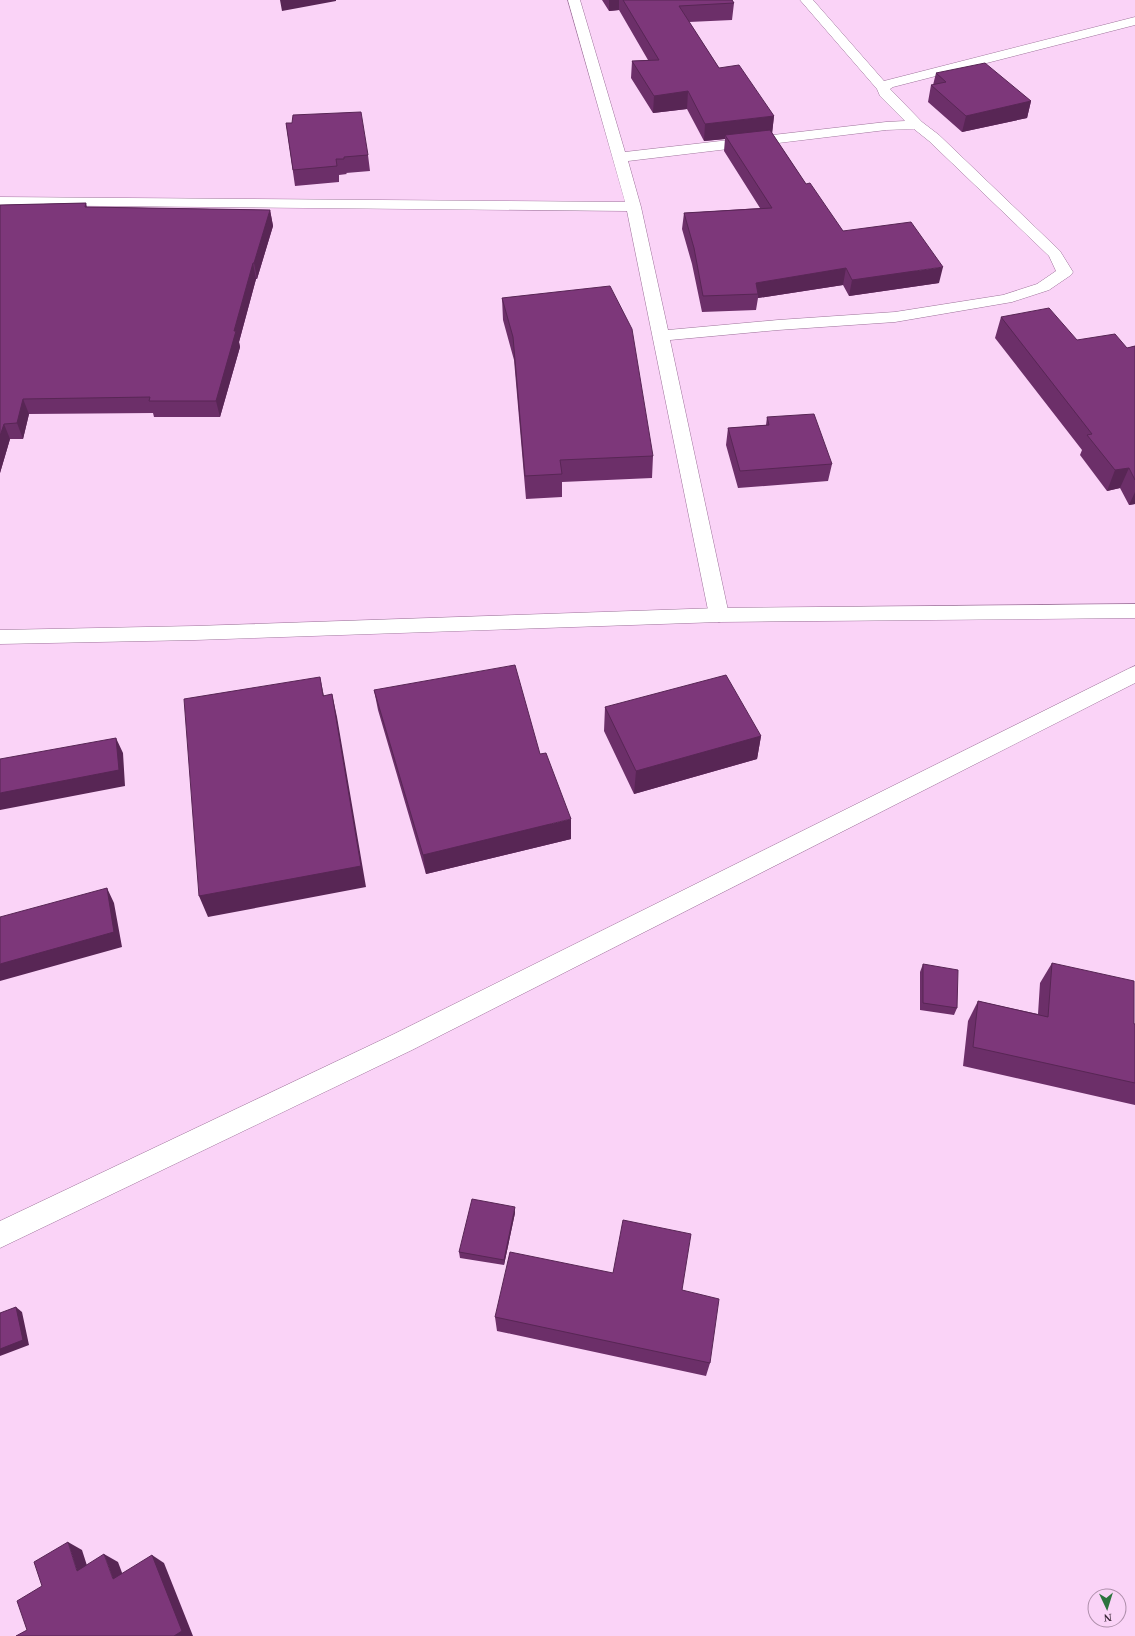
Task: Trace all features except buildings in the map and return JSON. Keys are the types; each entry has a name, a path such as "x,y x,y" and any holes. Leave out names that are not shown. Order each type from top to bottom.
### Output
{"street":[{"path":"574,0 621,157 634,207 719,615"},
{"path":"661,336 778,325 895,317 1006,299 1043,287 1065,272 1055,254 885,93 883,88 806,0"},
{"path":"883,88 888,84 1135,21"},
{"path":"621,157 886,126 918,125"},
{"path":"0,201 634,207"},
{"path":"0,636 195,633 719,615 1135,611"},
{"path":"0,1235 403,1042 1135,674"}]}
